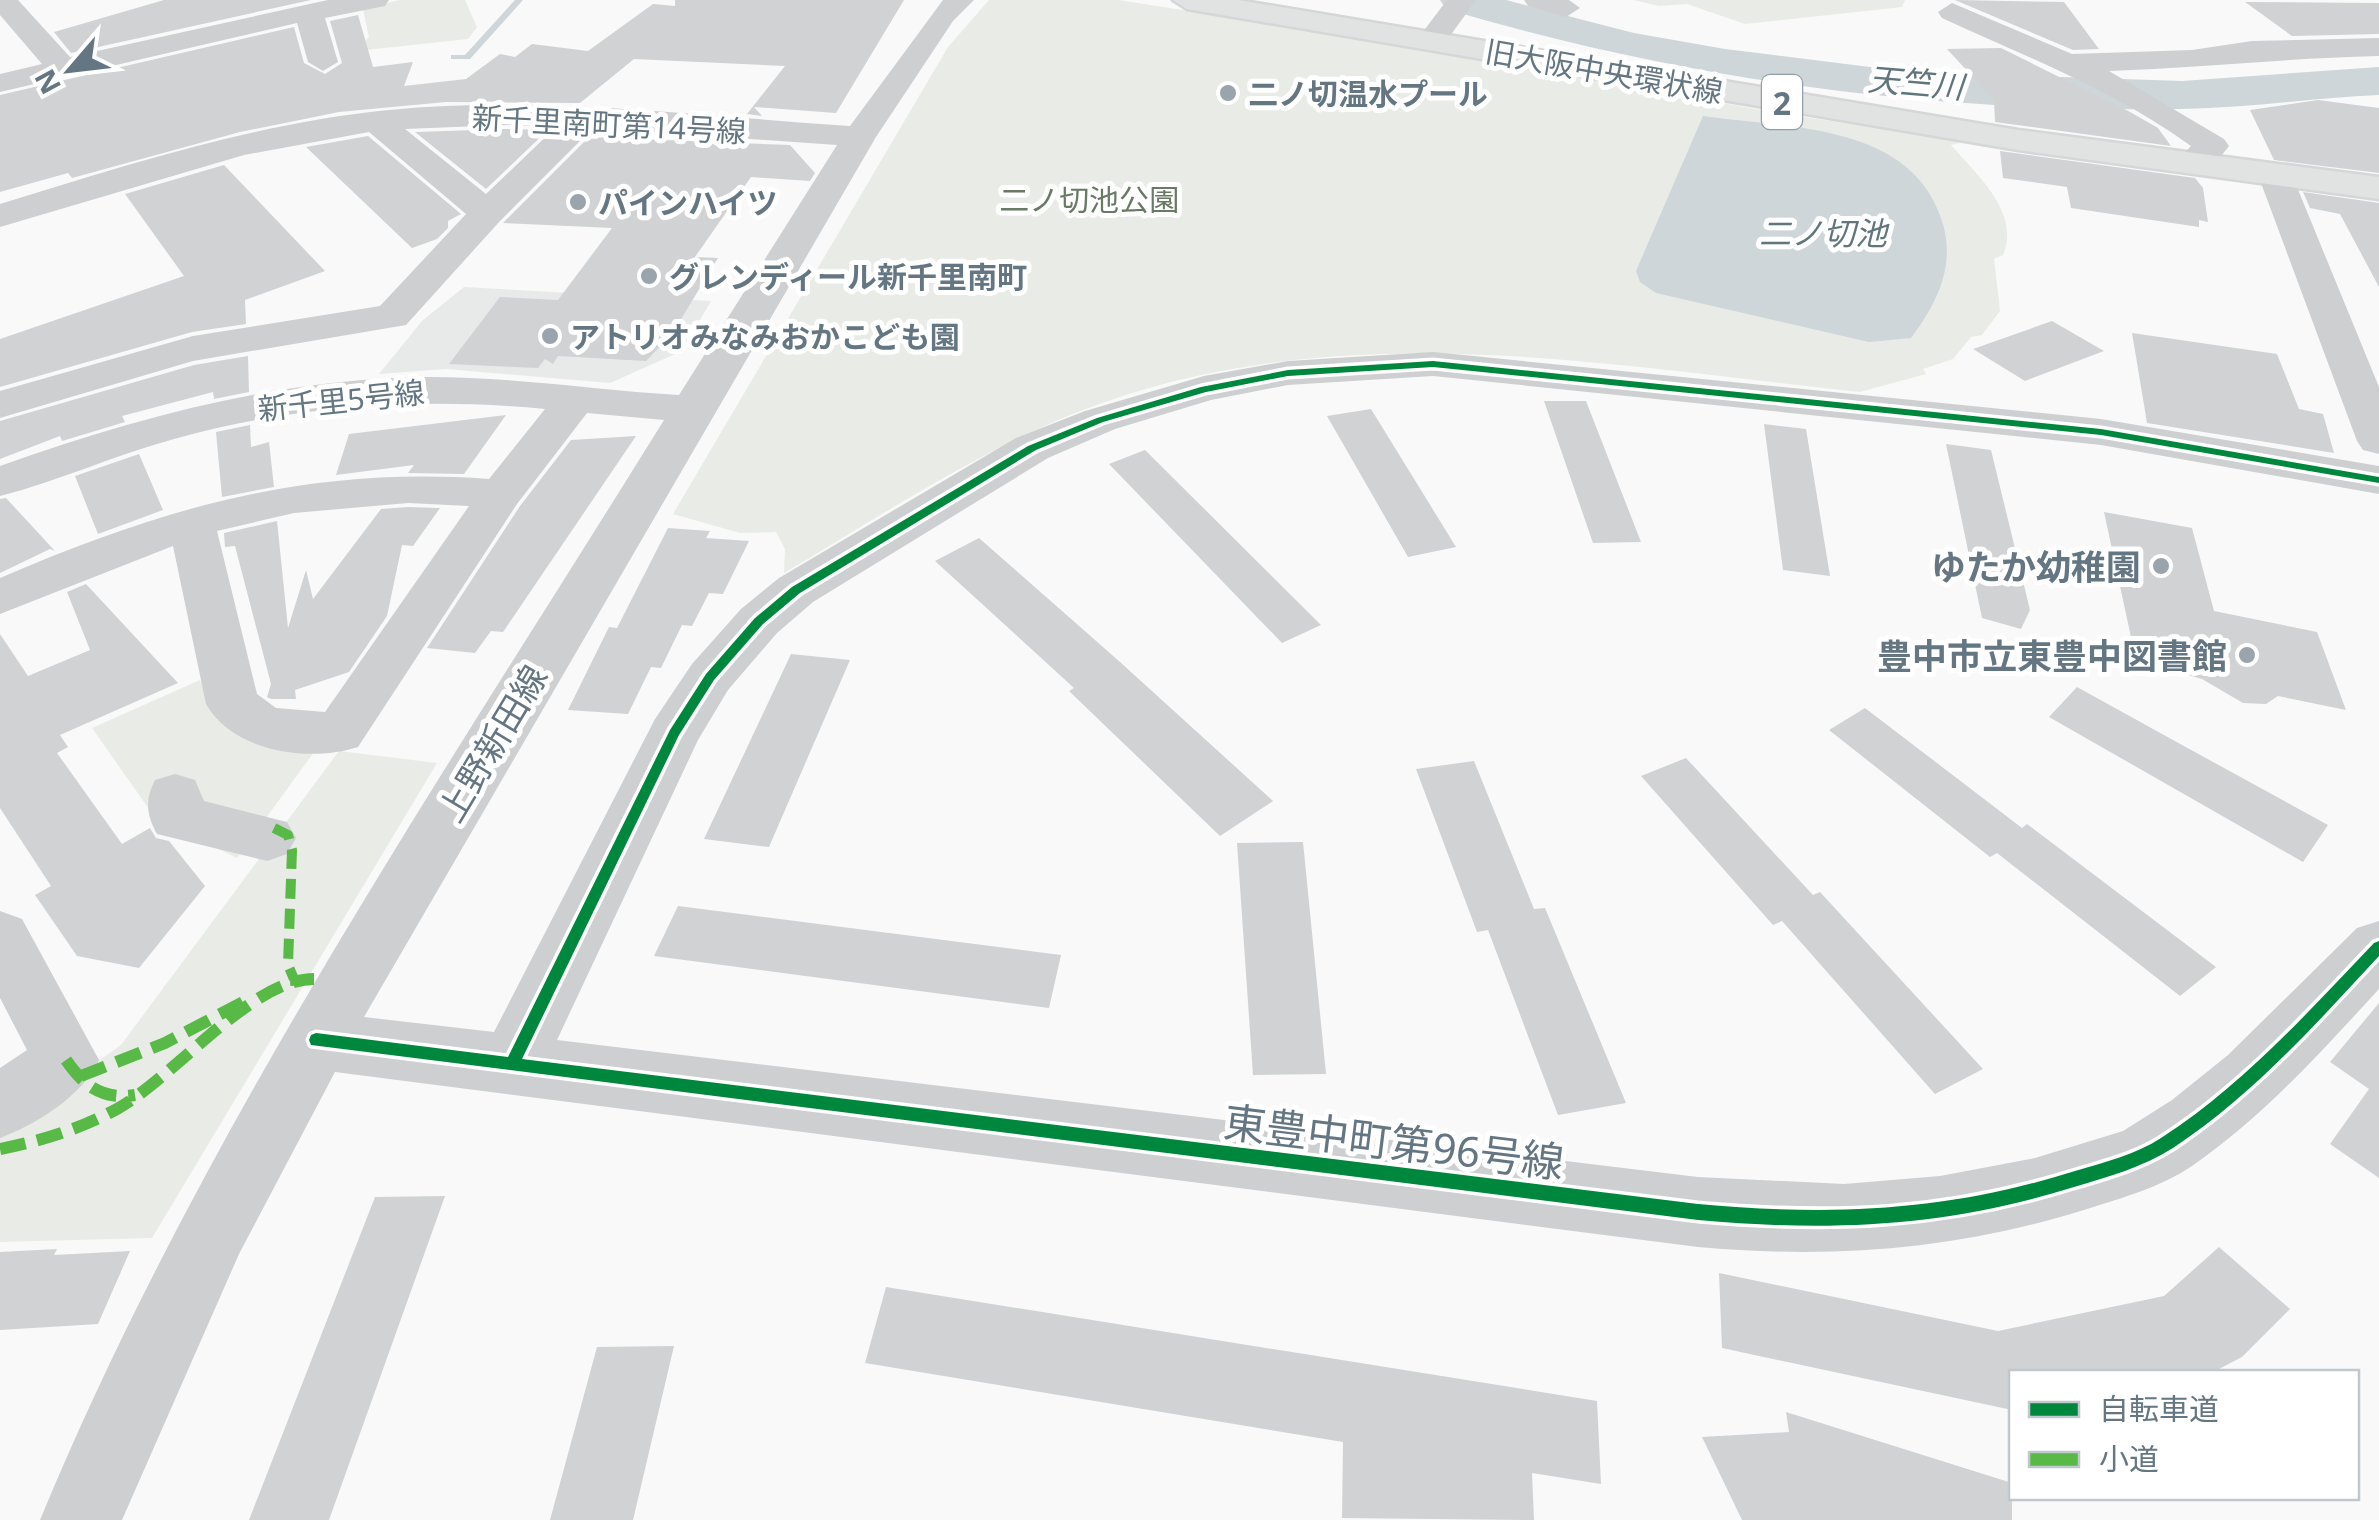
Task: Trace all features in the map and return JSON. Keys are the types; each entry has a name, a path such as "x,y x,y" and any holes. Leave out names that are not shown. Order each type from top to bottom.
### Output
{"main road":[{"name":"旧大阪中央環状線","path":"1186,0 2018,140 2379,188"}],"street":[{"path":"2,0 62,67"},
{"path":"0,84 153,46 375,0"},
{"name":"上野新田線","path":"81,1520 172,1314 316,1040 859,137 942,15 960,0"},
{"path":"1431,41 1457,7"},
{"path":"310,12 321,54"},
{"path":"1952,12 2133,94 2212,146 2193,162"},
{"path":"129,21 153,46"},
{"path":"2070,63 2192,60 2252,50 2379,48"},
{"path":"208,114 233,146"},
{"path":"364,115 487,213"},
{"name":"新千里南町第14号線","path":"0,216 233,146 364,115 582,120 859,137"},
{"path":"0,405 110,366 185,347 294,326 392,317 487,213 582,120"},
{"path":"2275,175 2375,420"},
{"path":"512,1064 674,733 710,677 759,621 796,590 1032,448 1100,420 1204,389 1288,373 1450,364 2101,432 2379,480"},
{"name":"新千里5号線","path":"0,482 132,436 291,401 430,390 692,409"},
{"path":"192,523 233,704 264,727 339,733 501,494 574,400"},
{"path":"0,597 103,551 192,523 280,503 392,488 501,494"},
{"path":"176,796 176,818 267,838"},
{"path":"0,937 66,1060 0,1107"},
{"name":"東豊中町第96号線","path":"316,1040 1714,1214 1802,1221 1890,1219 2038,1191 2153,1151 2224,1102 2379,947"}],"shaded area":[{"name":"アトリオみなみおかこども園","path":"464,287 711,301 682,351 610,383 446,369 379,374 422,321"}],"green space":[{"path":"400,0 465,0 477,27 468,39 356,51 369,37 363,9"},
{"name":"二ノ切池公園","path":"989,0 1118,0 1403,44 1783,114 1968,141 1951,145 1994,196 2006,224 2003,255 1994,259 2000,311 1982,335 1971,337 1953,359 1923,369 1926,374 1860,392 1663,369 1465,354 1366,355 1268,363 1171,382 1075,413 1000,447 784,573 785,549 776,532 740,533 673,514 948,47"},
{"path":"1634,0 1905,0 1902,7 1745,24 1687,4 1659,6"},
{"path":"200,680 211,705 314,752 237,858 156,819 92,728"},
{"path":"339,751 437,763 152,1238 0,1242 0,1131 121,1045"}],"water":[{"name":"二ノ切池","path":"1703,116 1841,136 1874,147 1902,164 1925,187 1941,218 1946,266 1937,296 1911,338 1869,342 1656,293 1640,282 1636,271"}],"building":[{"path":"164,0 311,0 71,53 54,32"},
{"path":"675,0 904,0 836,113 754,107 762,116 747,114 785,66 634,59 580,103 446,102 339,112 240,132 72,178 68,173 0,192 0,95 294,27 304,63 325,74 342,63 330,21 358,15 373,67 413,62 404,86 466,79 500,54 515,57 532,44 588,51 653,4 675,6"},
{"path":"1955,0 2064,2 2099,49 2073,50"},
{"path":"2245,2 2379,3 2379,34 2292,36"},
{"path":"2001,48 2158,128 2171,146 1995,122 1994,100 1947,49"},
{"path":"2318,100 2379,108 2379,173 2274,160 2250,110"},
{"path":"506,129 548,130 486,189 415,132"},
{"path":"368,136 461,214 448,221 448,228 437,239 412,248 306,147"},
{"path":"589,137 790,145 815,173 810,181 751,177 695,257 718,258 672,334 646,361 558,356 553,364 545,359 538,368 449,364 500,297 558,300 612,228 503,223"},
{"path":"2000,151 2195,178 2203,188 2208,222 2199,220 2199,227 2071,208 2067,187 2003,178"},
{"path":"224,165 325,271 245,300 246,324 192,332 0,387 0,339 184,276 125,194"},
{"path":"2303,192 2379,203 2379,287 2340,214 2310,208"},
{"path":"2052,321 2104,351 2025,381 1973,349"},
{"path":"2132,333 2277,354 2299,409 2323,414 2334,453 2147,423"},
{"path":"248,356 249,392 214,399 213,392 122,416 125,422 62,441 60,436 0,459 0,421 194,365"},
{"path":"1544,401 1586,401 1641,542 1593,543"},
{"path":"1371,409 1456,547 1408,557 1327,416"},
{"path":"506,415 464,474 408,473 414,465 336,475 349,434"},
{"path":"1764,424 1806,429 1830,576 1783,570"},
{"path":"250,425 251,447 269,442 274,487 222,497 216,432"},
{"path":"636,436 503,632 491,631 475,653 427,648 520,506 571,440"},
{"path":"1946,444 1991,450 2030,610 2021,629 1982,618"},
{"path":"1145,450 1321,625 1282,643 1109,464"},
{"path":"139,454 163,510 98,534 75,476"},
{"path":"6,498 55,551 50,549 0,573 0,499"},
{"path":"440,508 413,546 402,545 387,616 349,672 295,690 296,699 267,697 271,684 235,546 225,547 224,533 277,521 288,628 306,570 313,599 381,509"},
{"path":"2104,512 2192,528 2214,611 2317,632 2346,710 2278,696 2266,704 2243,703 2202,679 2181,673 2179,660 2134,651"},
{"path":"668,528 710,531 706,538 749,541 723,594 709,593 692,626 682,625 661,668 651,667 628,714 568,710 609,627 617,628"},
{"path":"979,538 1273,801 1220,836 1069,691 1074,688 935,561"},
{"path":"86,584 178,683 60,735 68,747 57,753 122,844 150,828 156,838 169,841 205,886 139,968 77,956 35,895 51,886 0,808 0,634 28,676 90,650 67,592"},
{"path":"791,654 850,660 769,847 704,839"},
{"path":"2077,687 2328,825 2303,862 2049,717"},
{"path":"1865,708 2022,828 2027,824 2216,967 2180,996 1997,853 1990,857 1829,730"},
{"path":"1686,758 1813,895 1820,892 1983,1069 1935,1094 1782,921 1773,925 1641,776"},
{"path":"1474,761 1534,909 1545,908 1626,1103 1558,1115 1488,930 1477,932 1416,769"},
{"path":"1303,842 1326,1074 1253,1075 1237,843"},
{"path":"678,906 1061,955 1049,1008 654,956"},
{"path":"2379,1003 2379,1178 2330,1144 2369,1089 2330,1062"},
{"path":"445,1196 329,1520 249,1520 375,1197"},
{"path":"2219,1247 2290,1309 2242,1357 2217,1370 2009,1370 2009,1409 1722,1348 1719,1273 1998,1331 2164,1296"},
{"path":"57,1249 54,1255 130,1251 98,1324 0,1330 0,1252"},
{"path":"886,1287 1597,1401 1601,1484 1532,1473 1534,1520 1342,1518 1343,1442 865,1363"},
{"path":"674,1346 633,1520 550,1520 597,1347"},
{"path":"1786,1412 2009,1482 2012,1520 1742,1520 1702,1437 1789,1432"}],"waterway":[{"path":"454,57 467,57 519,0"},
{"name":"天竺川","path":"1461,0 1634,46 1725,63 1910,86 2182,95 2379,81"}],"marked path":[{"path":"274,828 288,835 292,850 288,965 294,979"},
{"path":"0,1149 49,1139 117,1109 173,1071 263,993 294,979 314,979"},
{"path":"81,1076 165,1043 253,997"},
{"path":"66,1060 93,1090 111,1096 135,1095"}],"cycle path":[{"path":"512,1064 674,733 710,677 759,621 796,590 1032,448 1100,420 1204,389 1288,373 1433,364 2101,432 2379,480"},
{"path":"316,1040 1698,1212 1844,1219 1987,1203 2035,1192 2147,1154 2196,1122 2252,1076 2379,947"}],"place":[{"name":"二ノ切温水プール","path":"1228,93"},
{"name":"パインハイツ","path":"578,202"},
{"name":"グレンディール新千里南町","path":"649,276"},
{"name":"アトリオみなみおかこども園","path":"550,336"},
{"name":"ゆたか幼稚園","path":"2161,566"},
{"name":"豊中市立東豊中図書館","path":"2247,655"}]}
